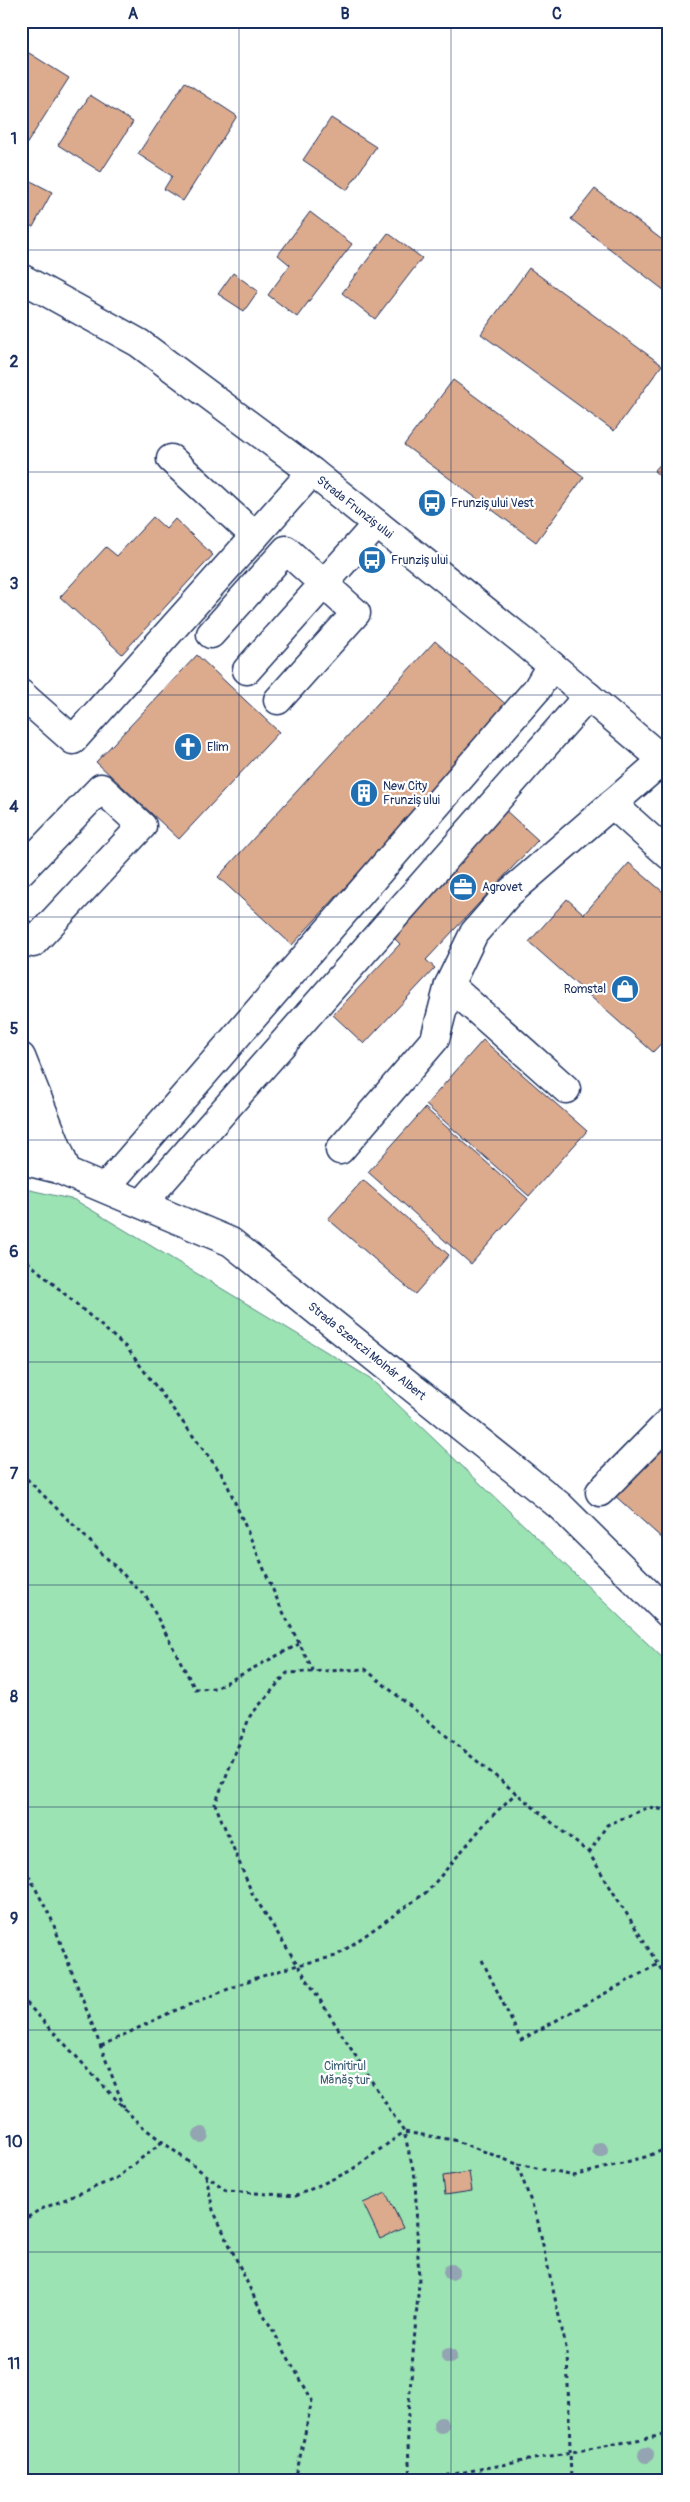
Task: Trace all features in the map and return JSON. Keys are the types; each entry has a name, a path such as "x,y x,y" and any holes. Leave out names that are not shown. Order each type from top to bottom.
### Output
{"main road":[{"name":"Strada Frunzișului","path":"21,278 139,343 312,472 551,665 666,762"},
{"path":"171,459 255,536"},
{"path":"21,694 73,740 312,472"},
{"path":"247,670 377,524"},
{"path":"211,634 286,550 356,613 278,700"},
{"path":"105,1188 537,689 551,665"},
{"path":"142,1204 588,696"},
{"path":"340,1150 435,1039 449,985 474,933 508,894 612,804 666,762"},
{"path":"21,871 101,788 142,826 32,943 21,933"},
{"path":"612,804 669,855"},
{"path":"449,985 566,1089"},
{"path":"21,1057 57,1170"},
{"path":"21,1112 57,1170"},
{"name":"Strada Szenczi Molnár Albert","path":"21,1160 57,1170 105,1188 231,1242 560,1506 669,1614"},
{"path":"600,1492 669,1422"}],"path":[{"path":"21,1256 127,1348 224,1477 280,1606 314,1672"},
{"path":"21,1473 147,1598 195,1689 216,1688 299,1644"},
{"path":"410,2481 406,2426 419,2283 415,2177 404,2132 252,1893 215,1804 250,1716 287,1673 365,1669 589,1853 669,1982"},
{"path":"100,2046 169,2013 228,1989 298,1965 336,1956 428,1891 488,1820 517,1792"},
{"path":"589,1853 607,1825 649,1807 669,1810"},
{"path":"21,1861 51,1918 124,2108"},
{"path":"482,1960 521,2040 658,1964"},
{"path":"21,1997 139,2124 227,2191 296,2196 350,2171 404,2132 454,2140 518,2164 574,2176 646,2157 669,2148"},
{"path":"21,2222 39,2210 115,2179 162,2142"},
{"path":"518,2164 537,2218 567,2352 571,2481"},
{"path":"206,2176 213,2210 254,2299 312,2400 295,2481"},
{"path":"416,2481 669,2434"}],"green space":[{"name":"Cimitirul Mănăștur","path":"21,1188 75,1200 370,1378 669,1664 669,2481 21,2481"}],"building":[{"path":"21,48 69,78 24,148 21,146"},
{"path":"185,82 237,116 183,201 164,189 172,176 138,154"},
{"path":"90,95 133,122 101,172 58,145"},
{"path":"331,118 376,147 347,190 303,160"},
{"path":"21,176 52,192 33,227 21,221"},
{"path":"595,189 669,245 669,294 571,219"},
{"path":"310,212 352,244 297,317 268,295 290,265 278,255"},
{"path":"388,233 422,258 375,319 342,293"},
{"path":"529,268 662,365 614,431 481,334"},
{"path":"233,273 258,291 244,311 218,294"},
{"path":"453,380 584,477 536,542 404,445"},
{"path":"669,455 669,484 654,471"},
{"path":"153,517 166,529 175,519 213,555 122,654 60,597 106,547 117,556"},
{"name":"New City Frunzișului","path":"435,641 510,708 292,945 218,877"},
{"name":"Elim","path":"197,655 279,732 179,839 96,762"},
{"name":"Agrovet","path":"504,809 538,840 426,960 435,968 364,1044 333,1015 400,944 389,933"},
{"name":"Romstal","path":"629,863 669,897 669,1035 653,1052 529,942 567,899 584,914"},
{"path":"483,1040 587,1131 529,1196 426,1105"},
{"path":"425,1108 528,1199 471,1264 368,1172"},
{"path":"363,1180 449,1255 415,1294 328,1219"},
{"path":"669,1434 669,1538 665,1541 613,1494"},
{"path":"469,2172 472,2191 445,2195 443,2176"},
{"path":"386,2193 403,2228 380,2239 363,2203"}],"place":[{"name":"Frunzișului Vest","path":"432,503"},
{"name":"Frunzișului","path":"372,560"},
{"name":"Elim","path":"188,747"},
{"name":"New City Frunzișului","path":"364,793"},
{"name":"Agrovet","path":"463,887"},
{"name":"Romstal","path":"625,989"}]}
